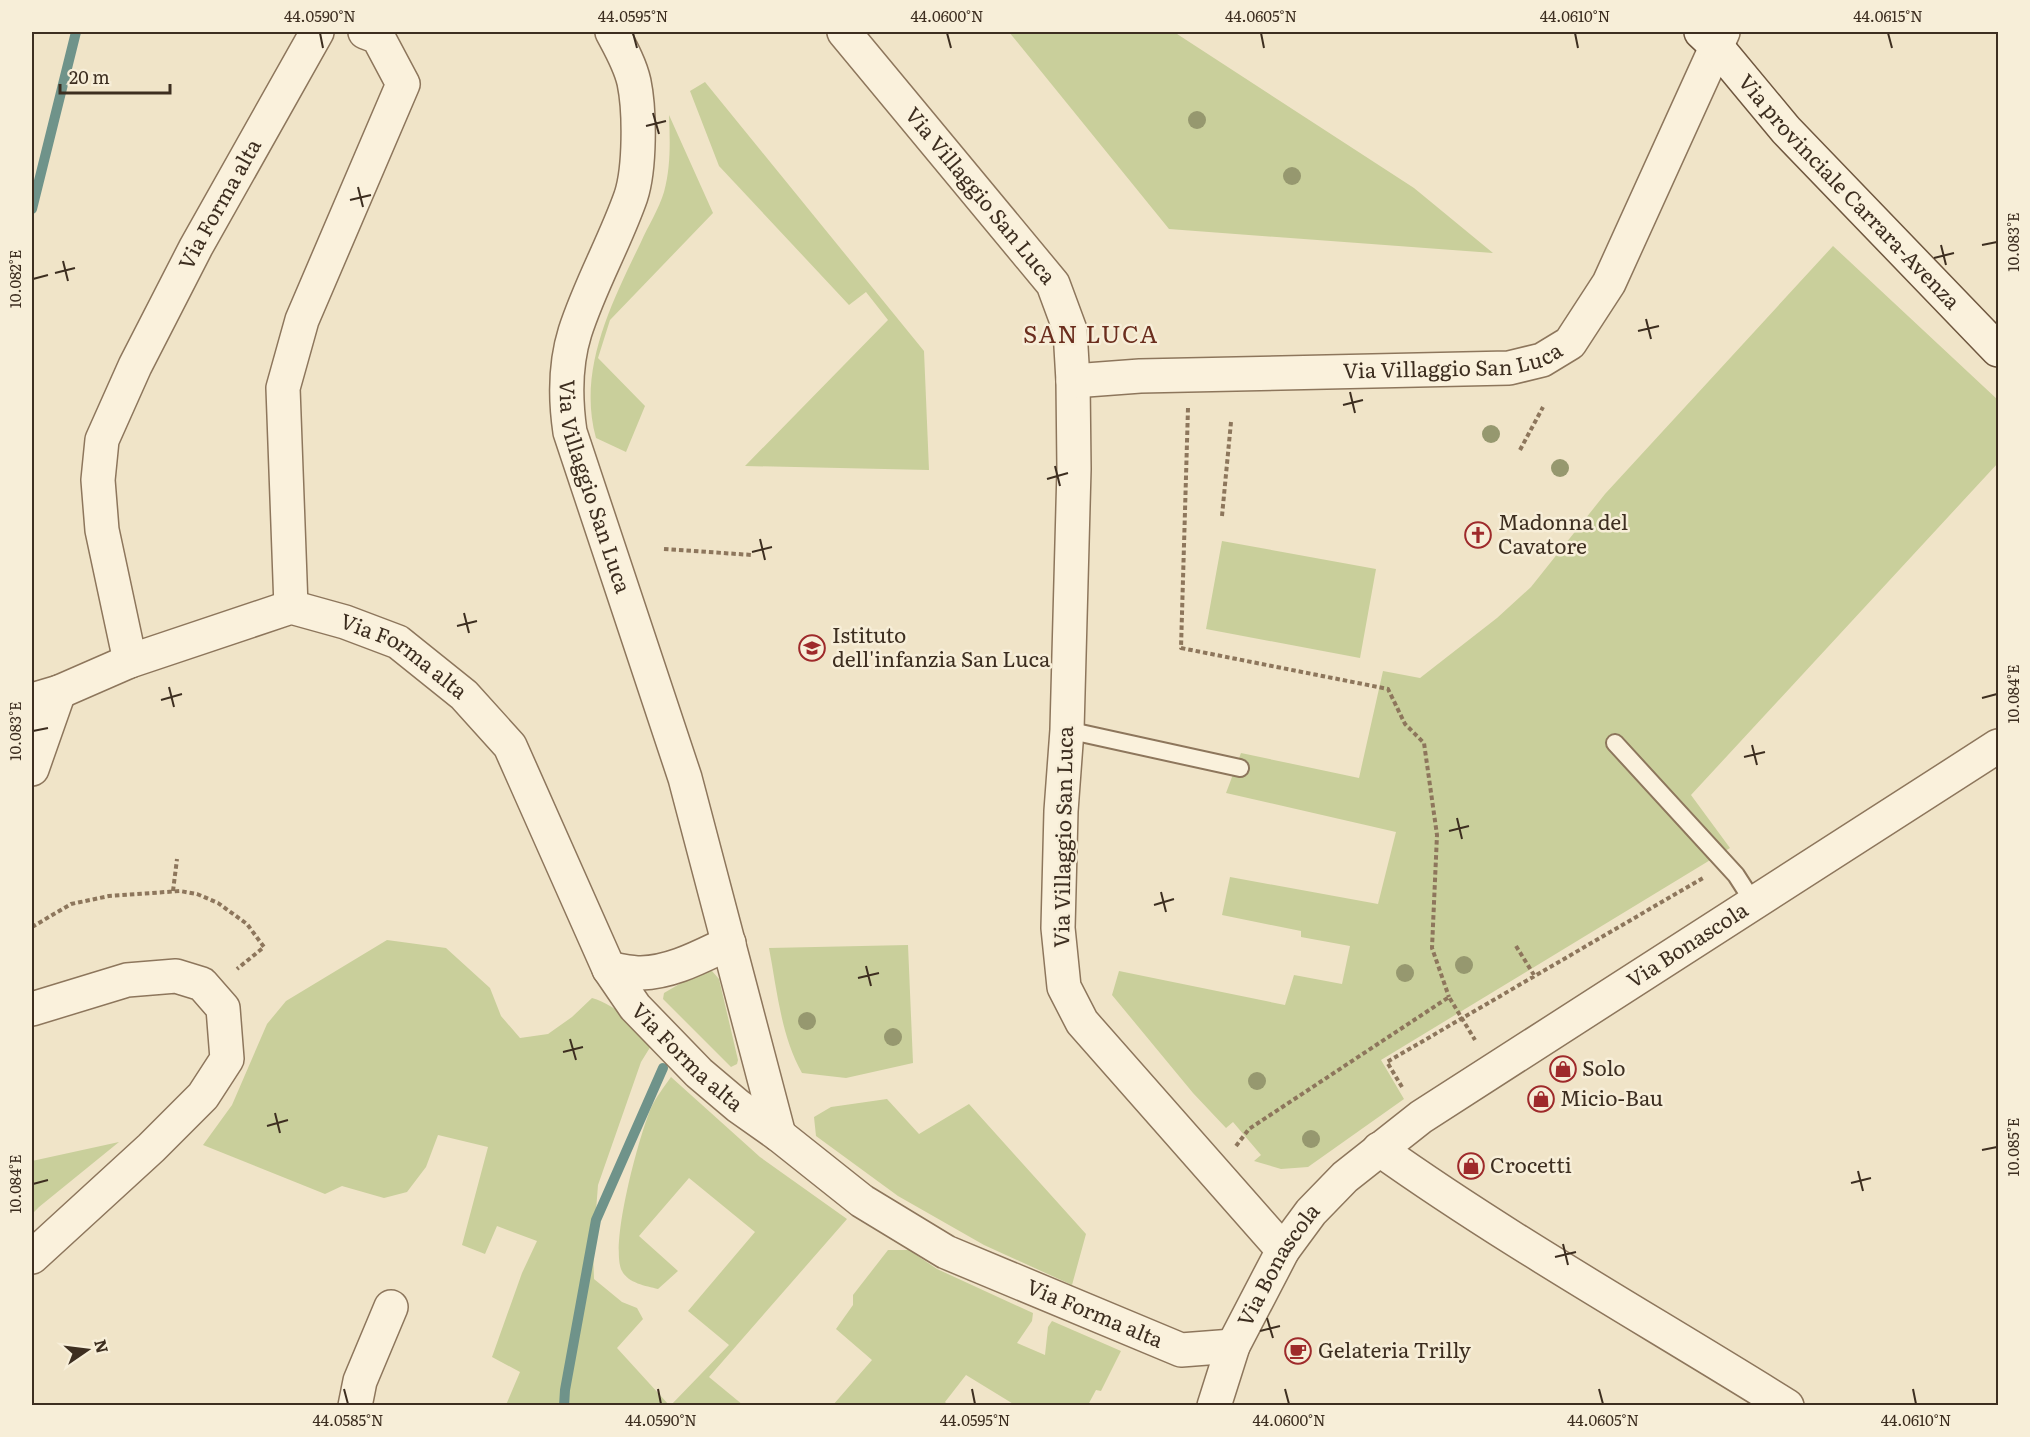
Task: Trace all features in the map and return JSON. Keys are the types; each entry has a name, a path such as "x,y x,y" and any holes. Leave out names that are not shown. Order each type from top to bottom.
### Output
{"street":[{"name":"Via Forma alta","path":"130,661 102,531 99,480 102,440 135,366 191,257 317,32"},
{"path":"32,769 45,696 130,661 291,607 283,388 302,320 403,84 378,37 365,32"},
{"name":"Via Villaggio San Luca","path":"612,32 621,47 634,82 638,126 636,159 631,194 575,332 568,368 566,404 570,432 685,778 779,1135"},
{"name":"Via Villaggio San Luca","path":"844,32 1053,284 1070,330 1074,469 1067,730 1061,811 1058,928 1065,987 1082,1022 1282,1250"},
{"name":"Via Villaggio San Luca","path":"1073,381 1103,377 1509,368 1542,360 1570,343 1609,283 1713,36"},
{"name":"Via provinciale Carrara-Avenza","path":"1713,36 1786,130 1998,350"},
{"name":"Via Forma alta","path":"291,607 345,622 398,642 464,695 510,746 609,969 635,1007 699,1073 738,1106 779,1135 862,1201 946,1252 1181,1350 1233,1346"},
{"name":"Via Bonascola","path":"1214,1406 1233,1346 1282,1250 1311,1212 1345,1177 1421,1117 1998,746"},
{"path":"609,969 641,973 664,970 692,961 729,943"},
{"path":"32,1009 127,980 176,976 202,984 223,1008 227,1059 203,1096 151,1148 32,1257"},
{"path":"1379,1149 1419,1178 1530,1249 1787,1406"},
{"path":"354,1406 360,1381 391,1307"}],"lane":[{"path":"1067,730 1240,768"},
{"path":"1615,743 1736,875 1754,903"}],"path":[{"path":"1189,375 1181,648 1388,689 1405,724 1424,743 1437,835 1432,948 1449,997 1494,1072"},
{"path":"1520,450 1543,407"},
{"path":"1222,516 1231,422"},
{"path":"664,549 752,555"},
{"path":"173,891 177,859"},
{"path":"1404,1091 1387,1062 1705,877"},
{"path":"32,927 71,904 109,896 173,891 197,894 218,903 247,924 264,947 237,970"},
{"path":"1516,946 1534,975"},
{"path":"1233,1149 1249,1129 1449,997"}],"green space":[{"path":"1009,32 1114,32 1117,34 1119,32 1174,32 1414,188 1493,253 1169,229"},
{"path":"705,82 924,351 929,470 745,466 888,320 866,292 849,305 719,166 690,91"},
{"path":"669,115 713,213 610,320 598,358 645,406 626,452 596,438 591,413 594,362 609,312 664,192 669,163"},
{"path":"1833,246 1998,400 1998,463 1691,795 1730,848 1381,1060 1404,1099 1308,1167 1281,1169 1254,1161 1261,1155 1233,1122 1226,1128 1193,1093 1112,995 1119,971 1285,1005 1294,975 1342,984 1350,946 1301,937 1301,931 1222,915 1230,877 1378,904 1396,832 1226,793 1241,753 1359,778 1383,671 1420,678 1497,618 1531,587 1605,494"},
{"path":"1222,541 1376,569 1360,658 1206,629"},
{"path":"387,940 446,948 490,988 501,1016 520,1038 548,1034 572,1017 592,998 617,1010 654,1041 641,1062 598,1185 593,1250 594,1279 622,1302 637,1308 643,1319 617,1348 669,1405 506,1405 520,1372 492,1357 522,1273 537,1241 497,1226 485,1254 462,1245 488,1147 438,1135 426,1167 407,1192 384,1198 342,1186 325,1194 203,1145 232,1105 267,1024 286,1001"},
{"path":"908,945 913,1063 846,1078 802,1073 784,1028 769,948"},
{"path":"712,971 719,979 738,1060 737,1064 731,1067 663,999 664,993 700,972"},
{"path":"671,1077 760,1157 847,1219 709,1377 743,1405 671,1405 729,1345 688,1311 755,1232 689,1178 639,1236 678,1271 658,1289 628,1278 622,1271 619,1258 622,1216 640,1142 651,1108"},
{"path":"887,1099 919,1134 969,1104 1086,1234 1072,1285 984,1245 898,1196 816,1136 814,1117 831,1107"},
{"path":"119,1142 39,1207 32,1214 32,1161"},
{"path":"888,1250 909,1250 937,1269 1033,1313 1032,1321 1017,1343 1045,1355 1048,1327 1052,1321 1121,1351 1101,1391 1096,1390 1088,1405 1015,1405 966,1375 945,1402 948,1405 833,1405 872,1360 836,1329 853,1305 853,1295"}],"waterway":[{"path":"32,209 76,32"},
{"path":"564,1406 596,1220 663,1068"}],"place":[{"name":"Madonna del Cavatore","path":"1478,535"},
{"name":"Istituto dell'infanzia San Luca","path":"812,648"},
{"name":"Solo","path":"1563,1069"},
{"name":"Micio-Bau","path":"1541,1099"},
{"name":"Crocetti","path":"1471,1166"},
{"name":"Gelateria Trilly","path":"1298,1351"}],"district":[{"name":"SAN LUCA","path":"1091,335"}]}
